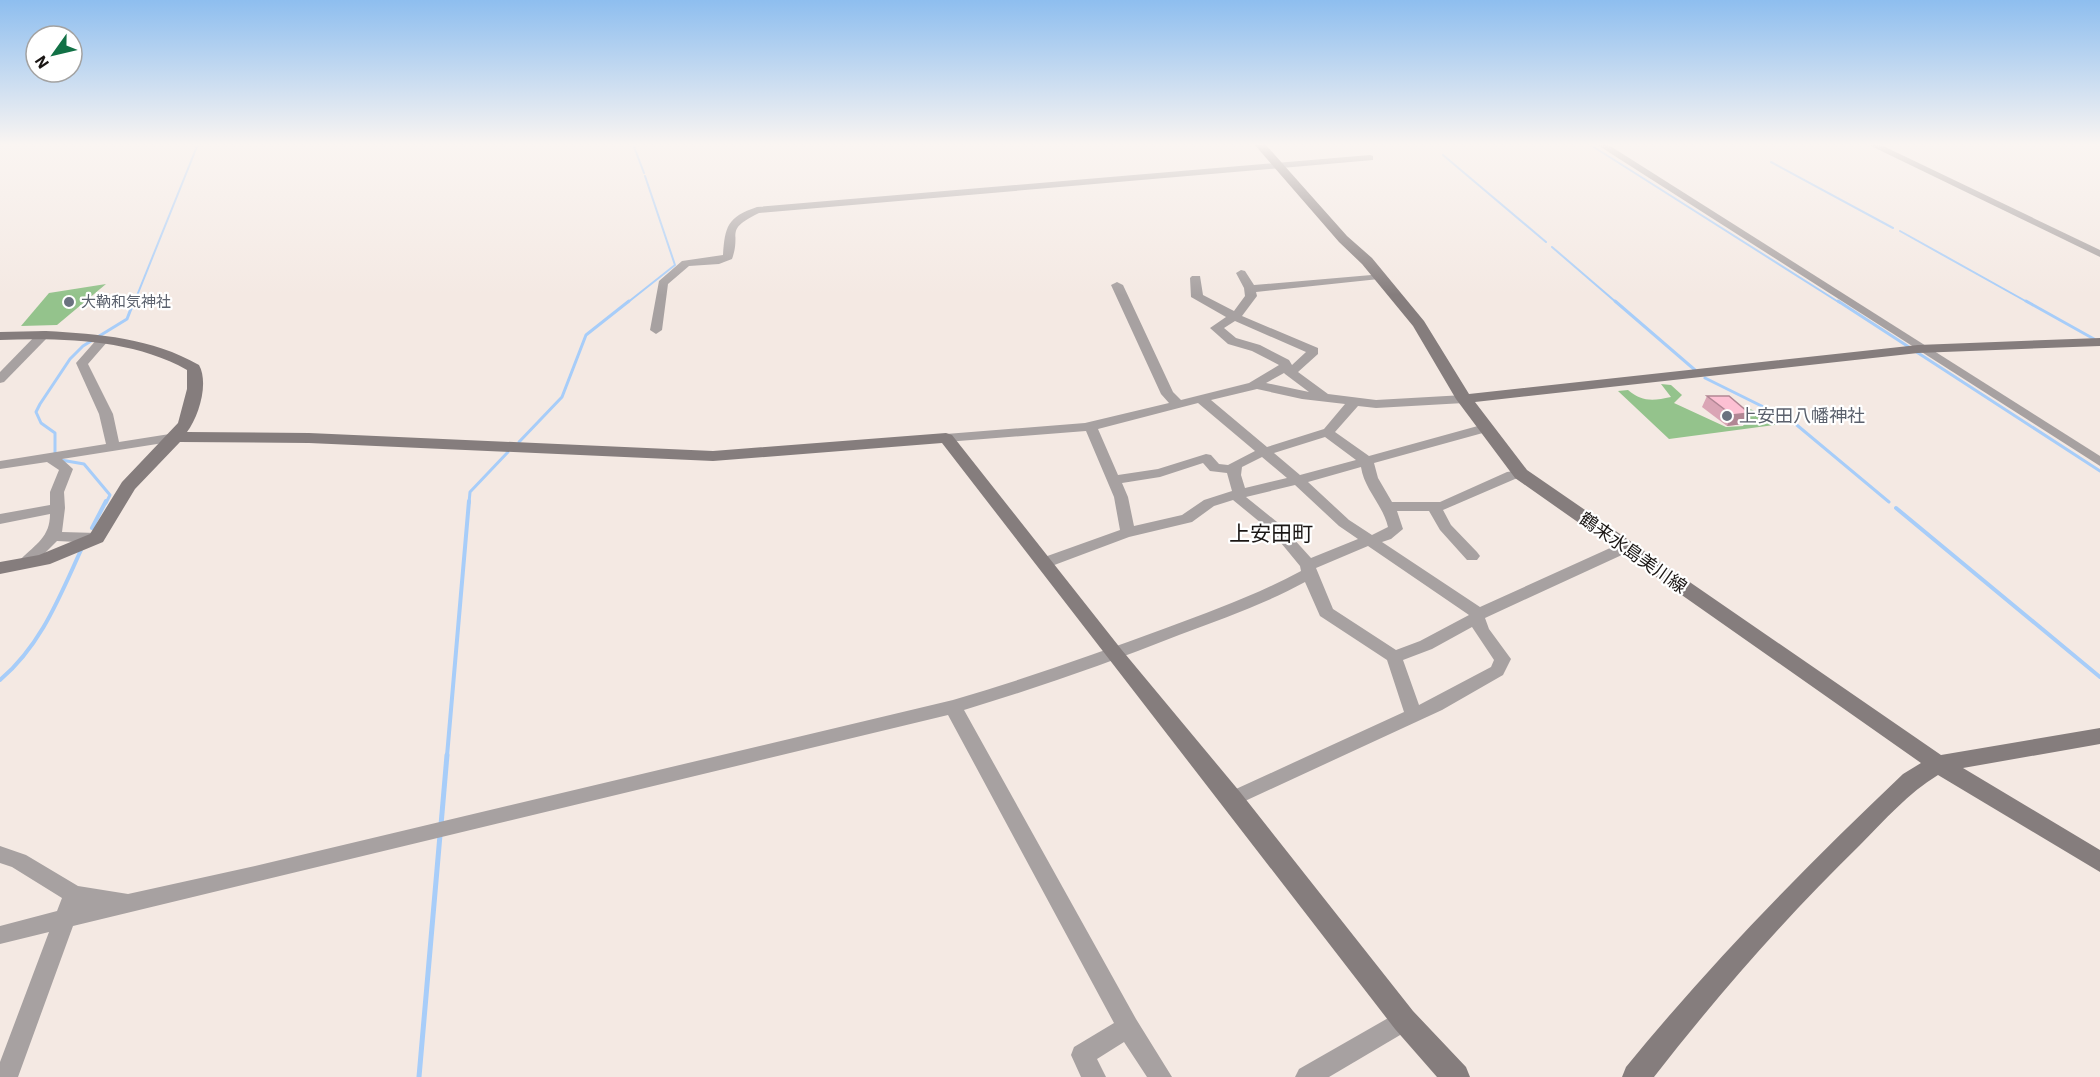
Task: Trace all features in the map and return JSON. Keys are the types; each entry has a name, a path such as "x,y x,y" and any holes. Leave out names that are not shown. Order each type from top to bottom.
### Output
{"street":[{"path":"656,330 663,283 686,263 719,261 728,257 730,229 741,218 758,210 944,194"},
{"name":"鶴来水島美川線","path":"1304,194 1419,324 1464,399 1521,474 1938,764 2100,862"},
{"path":"1678,194 1918,350 2100,462"},
{"path":"1976,194 2100,254"},
{"path":"1241,273 1250,289 1251,296 1234,317 1216,328 1232,341 1256,348 1289,369 1326,398"},
{"path":"1250,289 1378,276"},
{"path":"0,465 176,436 309,438 713,456 1090,426 1253,386 1289,369 1314,351 1234,317 1197,297 1196,278"},
{"path":"1116,285 1167,394 1178,404"},
{"path":"0,336 43,335 95,340 164,353 194,368 195,389 186,423 128,486 97,538 44,560 0,568"},
{"path":"0,378 43,335"},
{"path":"95,340 82,363 83,369 106,414 113,447"},
{"path":"1253,386 1274,387 1302,395 1355,401 1418,403 1558,391 1918,350 2100,342"},
{"path":"0,363 17,361"},
{"path":"1201,399 1298,480 1344,523 1478,616 1482,631 1503,659 1497,671 1414,715 1232,799"},
{"path":"1355,401 1327,432 1246,459 1235,465 1237,495 1277,529 1308,569 1326,612 1394,657 1414,715"},
{"path":"1090,426 1121,497 1128,532"},
{"path":"1044,563 1128,532 1187,519 1209,503 1485,428"},
{"path":"1327,432 1367,461"},
{"path":"946,438 1404,1020 1456,1077"},
{"path":"26,564 53,536 57,526 57,492 66,469 51,458"},
{"path":"1113,480 1160,473 1206,458 1215,468 1234,469"},
{"path":"0,935 953,707 1037,682 1269,595 1308,569 1370,540 1386,536 1396,529 1394,516 1371,481 1367,461"},
{"path":"0,477 15,463"},
{"path":"1389,507 1442,506 1521,474"},
{"path":"1434,506 1446,527 1472,556"},
{"path":"0,519 58,508"},
{"path":"53,536 97,538"},
{"path":"1394,657 1434,641 1478,616 1624,547"},
{"path":"953,707 1128,1027 1160,1077"},
{"path":"1636,1077 1680,1022 1819,869 1911,780 1938,764 2100,736"},
{"path":"0,854 19,861 74,894 128,903"},
{"path":"6,1077 74,894"},
{"path":"1307,1077 1404,1020"},
{"path":"1094,1077 1082,1055 1128,1027"}],"green space":[{"path":"106,284 57,325 21,326 49,293"},
{"path":"1661,384 1671,385 1682,395 1674,403 1726,427 1743,426 1749,416 1740,409 1746,407 1782,424 1669,439 1618,391 1628,390 1648,400 1671,397"}],"building":[{"path":"1707,396 1729,396 1749,413 1732,415"}],"waterway":[{"path":"134,303 178,194"},
{"path":"627,303 675,265 651,194"},
{"path":"1489,194 1546,242"},
{"path":"1668,194 1840,303"},
{"path":"1831,194 1893,228"},
{"path":"1900,231 2029,303"},
{"path":"1552,247 1617,303"},
{"path":"55,456 55,433 41,423 36,412 40,404 70,359 83,346 127,319 134,301"},
{"path":"519,442 562,397 586,335 629,301"},
{"path":"1615,301 1695,370"},
{"path":"1838,301 2100,471"},
{"path":"2026,301 2094,339"},
{"path":"1705,378 1792,421 1889,502"},
{"path":"469,503 470,492 508,452"},
{"path":"61,460 84,464 110,495 106,503"},
{"path":"92,528 106,501"},
{"path":"447,756 469,501"},
{"path":"1896,508 2100,677"},
{"path":"0,680 27,652 48,620 81,550"},
{"path":"441,825 447,755"},
{"path":"419,1077 440,835"}],"place":[{"name":"大靹和気神社","path":"69,302"},
{"name":"上安田八幡神社","path":"1727,416"}],"district":[{"name":"上安田町","path":"1271,534"}]}
